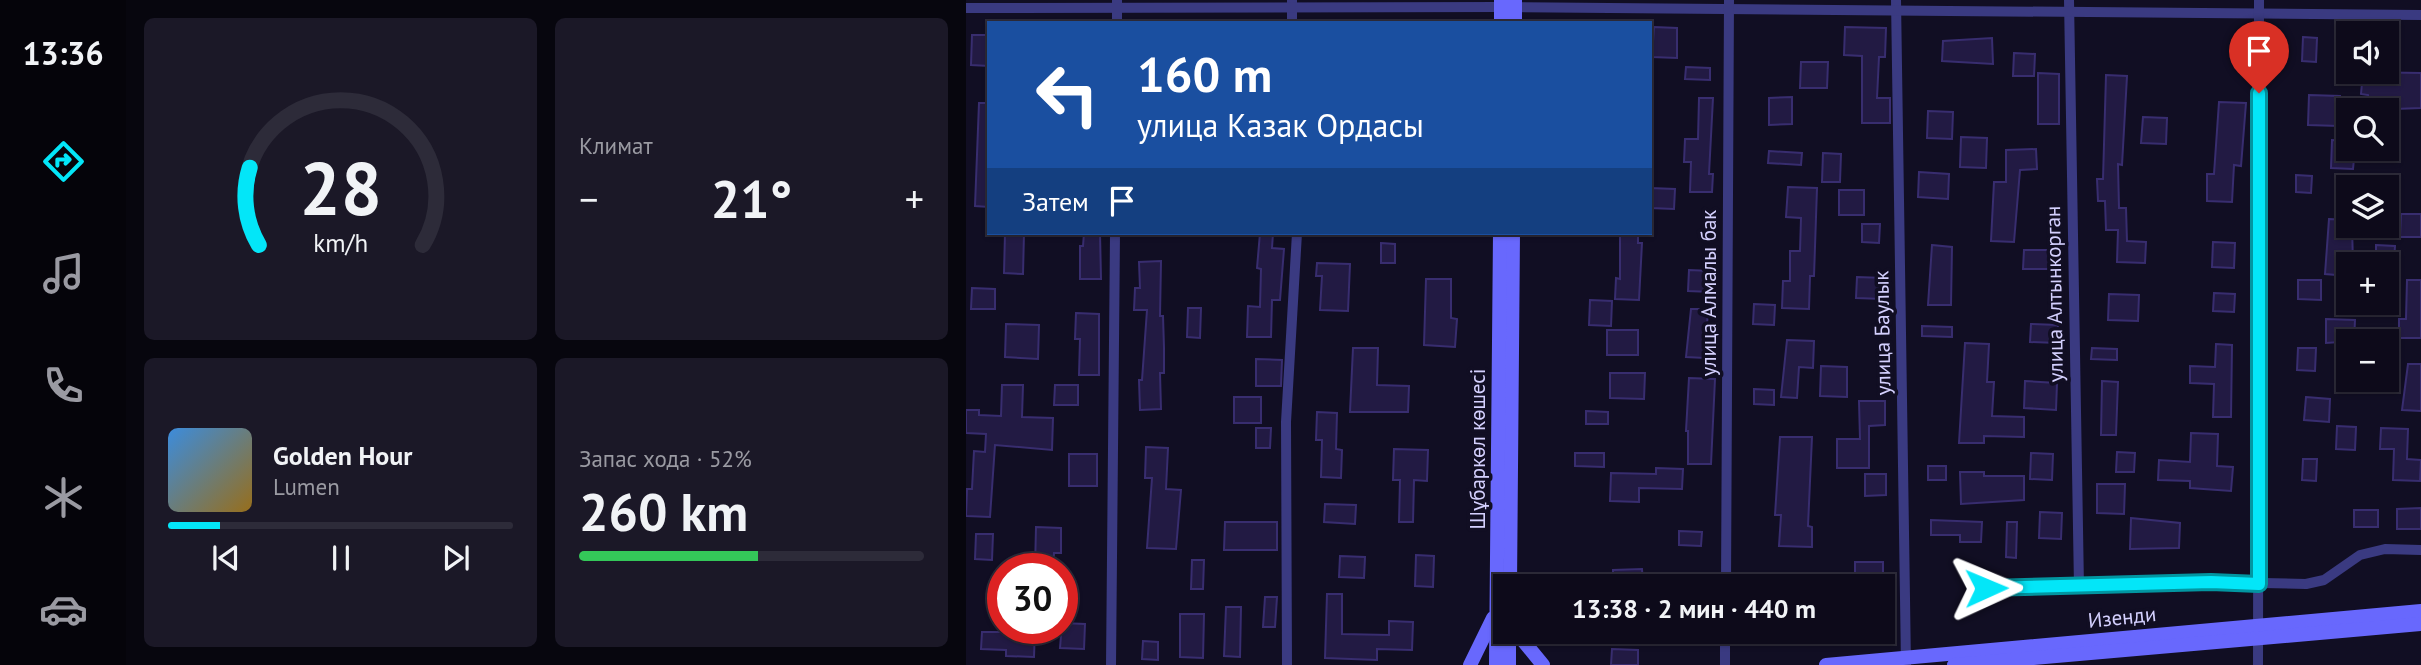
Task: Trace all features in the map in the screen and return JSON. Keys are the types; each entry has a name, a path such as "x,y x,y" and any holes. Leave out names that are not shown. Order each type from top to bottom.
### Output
{"street":[{"name":"улица Алтынкорган","path":"2069,0 2079,587"},
{"path":"2259,0 2259,665"},
{"path":"966,8 1117,4 1508,3 1896,5 2069,12 2421,15"},
{"path":"1502,21 1508,3"},
{"path":"1508,3 1514,21"},
{"name":"улица Алмалы бак","path":"1726,574 1729,5"},
{"name":"улица Баулык","path":"1896,5 1906,661"},
{"path":"1111,665 1115,235"},
{"path":"1287,665 1286,422 1297,235"},
{"name":"Шұбаркөл көшесі","path":"1497,574 1500,235"},
{"name":"Шұбаркөл көшесі","path":"1510,574 1513,235"},
{"path":"1986,588 2211,582 2259,584 2324,580 2360,555 2385,549 2421,550"},
{"name":"Изенди","path":"1954,665 2079,654 2421,611"},
{"path":"1470,665 1493,617"},
{"name":"Изенди","path":"2259,632 2421,624"},
{"name":"Шұбаркөл көшесі","path":"1496,644 1496,665"},
{"path":"1509,644 1509,665"},
{"path":"1526,644 1543,665"},
{"path":"1725,665 1726,644"},
{"name":"Изенди","path":"1826,665 2079,654"}],"building":[{"path":"1654,27 1677,28 1677,58 1652,57"},
{"path":"1845,27 1886,28 1885,57 1879,57 1877,98 1890,98 1890,123 1862,123 1862,56 1844,55"},
{"path":"972,35 987,35 987,66 971,65"},
{"path":"2303,37 2317,38 2316,62 2302,61"},
{"path":"1992,38 1993,64 1942,61 1943,41"},
{"path":"2014,53 2035,54 2034,76 2013,76"},
{"path":"1801,62 1828,62 1827,88 1800,88"},
{"path":"1686,67 1710,68 1710,80 1685,79"},
{"path":"2038,73 2059,74 2059,124 2038,124"},
{"path":"2399,73 2421,73 2421,108 2399,109 2399,98 2368,98 2368,95 2361,94 2362,84 2399,84"},
{"path":"2106,75 2127,76 2122,165 2118,164 2119,208 2126,208 2127,241 2146,242 2145,263 2117,262 2118,230 2106,230 2105,201 2098,201 2097,179 2103,179"},
{"path":"2309,95 2340,96 2336,98 2336,126 2308,125"},
{"path":"1792,97 1792,124 1769,125 1769,98"},
{"path":"1699,98 1713,98 1709,174 1713,174 1712,192 1690,192 1691,162 1684,162 1685,139 1698,139"},
{"path":"2219,102 2246,103 2241,166 2234,165 2232,202 2207,201 2207,174 2214,174"},
{"path":"979,103 987,103 987,207 975,206"},
{"path":"1928,111 1953,112 1952,139 1927,138"},
{"path":"2143,117 2167,118 2166,144 2141,143"},
{"path":"1961,137 1987,138 1986,168 1960,167"},
{"path":"2332,140 2336,140 2336,161 2354,161 2353,169 2331,168"},
{"path":"2036,149 2037,169 2020,170 2014,242 1991,241 1994,182 2006,182 2006,150"},
{"path":"1769,151 1802,153 1801,165 1768,163"},
{"path":"1823,153 1841,154 1840,182 1822,182"},
{"path":"1919,172 1949,174 1948,199 1918,197"},
{"path":"2296,175 2312,176 2311,193 2296,192"},
{"path":"1788,187 1817,188 1814,276 1810,276 1809,309 1782,308 1783,281 1790,281 1790,251 1800,251 1801,218 1786,217"},
{"path":"1652,188 1675,189 1674,209 1652,208"},
{"path":"1839,190 1864,190 1864,215 1839,215"},
{"path":"2401,214 2421,214 2421,237 2400,237"},
{"path":"2329,219 2336,219 2336,238 2352,238 2353,252 2336,252 2336,275 2325,274"},
{"path":"1862,224 1880,224 1879,243 1862,242"},
{"path":"1005,235 1024,235 1023,274 1004,273"},
{"path":"1084,235 1100,235 1101,279 1080,279 1080,246 1083,246"},
{"path":"1260,235 1273,235 1272,248 1284,249 1280,300 1272,300 1271,337 1247,337 1248,306 1260,307 1261,269 1257,268"},
{"path":"1620,235 1638,235 1638,243 1642,243 1639,300 1615,299 1616,278 1620,279"},
{"path":"2213,242 2235,243 2234,268 2212,267"},
{"path":"1381,243 1395,244 1395,263 1381,263"},
{"path":"1932,245 1952,247 1951,305 1928,305"},
{"path":"2376,245 2395,246 2395,252 2376,252"},
{"path":"2024,250 2055,250 2054,269 2023,269"},
{"path":"1161,261 1160,316 1163,316 1164,373 1160,373 1161,409 1140,410 1139,380 1142,380 1147,310 1134,310 1135,288 1140,288 1139,262"},
{"path":"1317,263 1350,264 1348,311 1320,310 1322,276 1316,276"},
{"path":"1689,270 1711,271 1711,292 1688,291"},
{"path":"1857,277 1883,278 1883,299 1856,298"},
{"path":"1426,279 1451,279 1451,318 1457,319 1455,347 1424,345"},
{"path":"2298,280 2321,280 2321,300 2298,299"},
{"path":"2407,280 2421,280 2421,338 2399,338 2399,319 2406,319"},
{"path":"972,288 995,289 995,309 971,309"},
{"path":"2214,293 2235,294 2234,312 2213,311"},
{"path":"2109,294 2139,295 2138,321 2108,320"},
{"path":"1590,300 1612,301 1611,326 1589,325"},
{"path":"1754,304 1775,305 1774,325 1753,324"},
{"path":"1188,308 1201,308 1200,338 1187,337"},
{"path":"1691,309 1708,309 1705,358 1686,357"},
{"path":"1076,313 1099,314 1099,375 1079,375 1080,339 1075,339"},
{"path":"2326,319 2355,320 2355,329 2336,329 2336,342 2326,343"},
{"path":"1006,324 1039,325 1038,359 1005,357"},
{"path":"2031,324 2058,325 2057,343 2030,342"},
{"path":"1922,326 1952,327 1952,337 1922,336"},
{"path":"1607,330 1638,330 1638,355 1607,355"},
{"path":"1787,340 1814,341 1813,368 1799,367 1797,398 1781,397"},
{"path":"1965,343 1989,344 1987,382 1994,382 1992,416 2024,417 2024,437 1984,436 1984,443 1959,443"},
{"path":"2216,344 2232,345 2231,417 2213,417 2214,384 2190,383 2190,366 2215,367"},
{"path":"1353,348 1378,348 1377,385 1409,386 1408,412 1350,412"},
{"path":"2092,348 2117,349 2117,360 2091,359"},
{"path":"2298,348 2316,348 2315,371 2297,370"},
{"path":"1256,359 1282,360 1281,386 1256,386"},
{"path":"2408,364 2421,364 2421,411 2402,410"},
{"path":"1821,366 1847,367 1847,397 1820,396"},
{"path":"1610,373 1645,373 1644,399 1610,398"},
{"path":"1689,378 1715,379 1711,464 1688,464 1686,431"},
{"path":"2025,381 2057,383 2056,410 2024,408"},
{"path":"2102,381 2118,382 2116,435 2101,435"},
{"path":"1002,385 1023,385 1022,417 1053,418 1052,450 995,445 990,517 966,516 967,489 972,489 974,451 985,452 986,434 966,433 966,410 979,410 979,415 1001,416"},
{"path":"1055,385 1078,385 1078,405 1054,405"},
{"path":"1754,389 1774,390 1774,405 1754,404"},
{"path":"1234,397 1261,397 1261,423 1234,423"},
{"path":"2306,397 2330,399 2329,422 2304,420"},
{"path":"1859,401 1885,401 1885,425 1869,426 1869,468 1837,468 1837,439 1860,439"},
{"path":"1586,411 1608,412 1608,424 1586,424"},
{"path":"1317,412 1337,413 1336,449 1342,450 1341,478 1321,477 1322,440 1316,440"},
{"path":"2337,426 2356,427 2355,450 2336,449"},
{"path":"1256,428 1271,428 1270,448 1256,448"},
{"path":"2381,428 2408,429 2407,459 2421,460 2420,481 2393,480 2394,449 2380,449"},
{"path":"2191,433 2218,434 2217,466 2233,467 2231,491 2190,488 2190,481 2158,480 2159,460 2190,462"},
{"path":"1780,437 1812,437 1808,526 1812,527 1812,547 1779,546 1781,515 1775,515"},
{"path":"1146,447 1168,448 1166,489 1181,490 1176,549 1147,548 1152,478 1145,478"},
{"path":"1394,449 1428,450 1427,481 1414,480 1413,522 1399,522 1400,480 1393,480"},
{"path":"2117,452 2135,453 2134,472 2116,472"},
{"path":"1575,453 1604,453 1604,467 1575,466"},
{"path":"2031,453 2053,454 2052,480 2030,479"},
{"path":"1069,454 1097,454 1097,486 1069,486"},
{"path":"2303,459 2317,459 2316,481 2302,480"},
{"path":"1928,466 1946,466 1946,480 1928,480"},
{"path":"1656,468 1683,469 1682,489 1639,488 1639,502 1610,501 1611,473 1656,474"},
{"path":"1960,472 1984,472 1984,476 2024,476 2024,500 1961,504"},
{"path":"1865,474 1886,474 1886,495 1865,496"},
{"path":"2097,484 2125,484 2124,514 2097,513"},
{"path":"1325,504 1356,505 1355,524 1324,522"},
{"path":"2421,508 2421,529 2397,529 2397,509"},
{"path":"2354,510 2378,510 2378,527 2354,527"},
{"path":"2040,512 2062,513 2061,539 2039,538"},
{"path":"2131,518 2180,523 2179,548 2130,549"},
{"path":"1931,520 1982,522 1981,542 1960,542 1960,535 1931,535"},
{"path":"1225,522 1277,522 1277,550 1224,550"},
{"path":"2007,522 2017,522 2016,558 2006,557"},
{"path":"1036,527 1061,528 1061,553 1035,553"},
{"path":"1679,531 1702,532 1701,546 1679,545"},
{"path":"976,534 993,534 992,553 987,553 987,560 975,559"},
{"path":"1416,555 1434,556 1433,587 1415,586"},
{"path":"1340,556 1365,557 1364,578 1339,577"},
{"path":"1192,560 1204,560 1203,589 1191,589"},
{"path":"1855,562 1883,562 1883,574 1855,574"},
{"path":"1642,569 1642,574 1613,574 1613,570"},
{"path":"1327,594 1342,594 1342,634 1389,635 1389,621 1413,622 1412,650 1377,649 1377,660 1325,658"},
{"path":"1265,597 1277,597 1275,627 1263,627"},
{"path":"1226,607 1241,607 1240,657 1224,656"},
{"path":"1180,614 1204,614 1203,658 1180,657"},
{"path":"1078,624 1085,624 1084,649 1060,648 1060,644 1078,644"},
{"path":"982,632 987,632 987,644 1034,644 1034,657 1006,656 1006,650 981,649"},
{"path":"1143,641 1158,642 1158,660 1142,659"},
{"path":"1612,649 1638,650 1638,665 1611,665"}],"route":[{"path":"1986,588 2211,582 2259,584 2259,93"}]}
